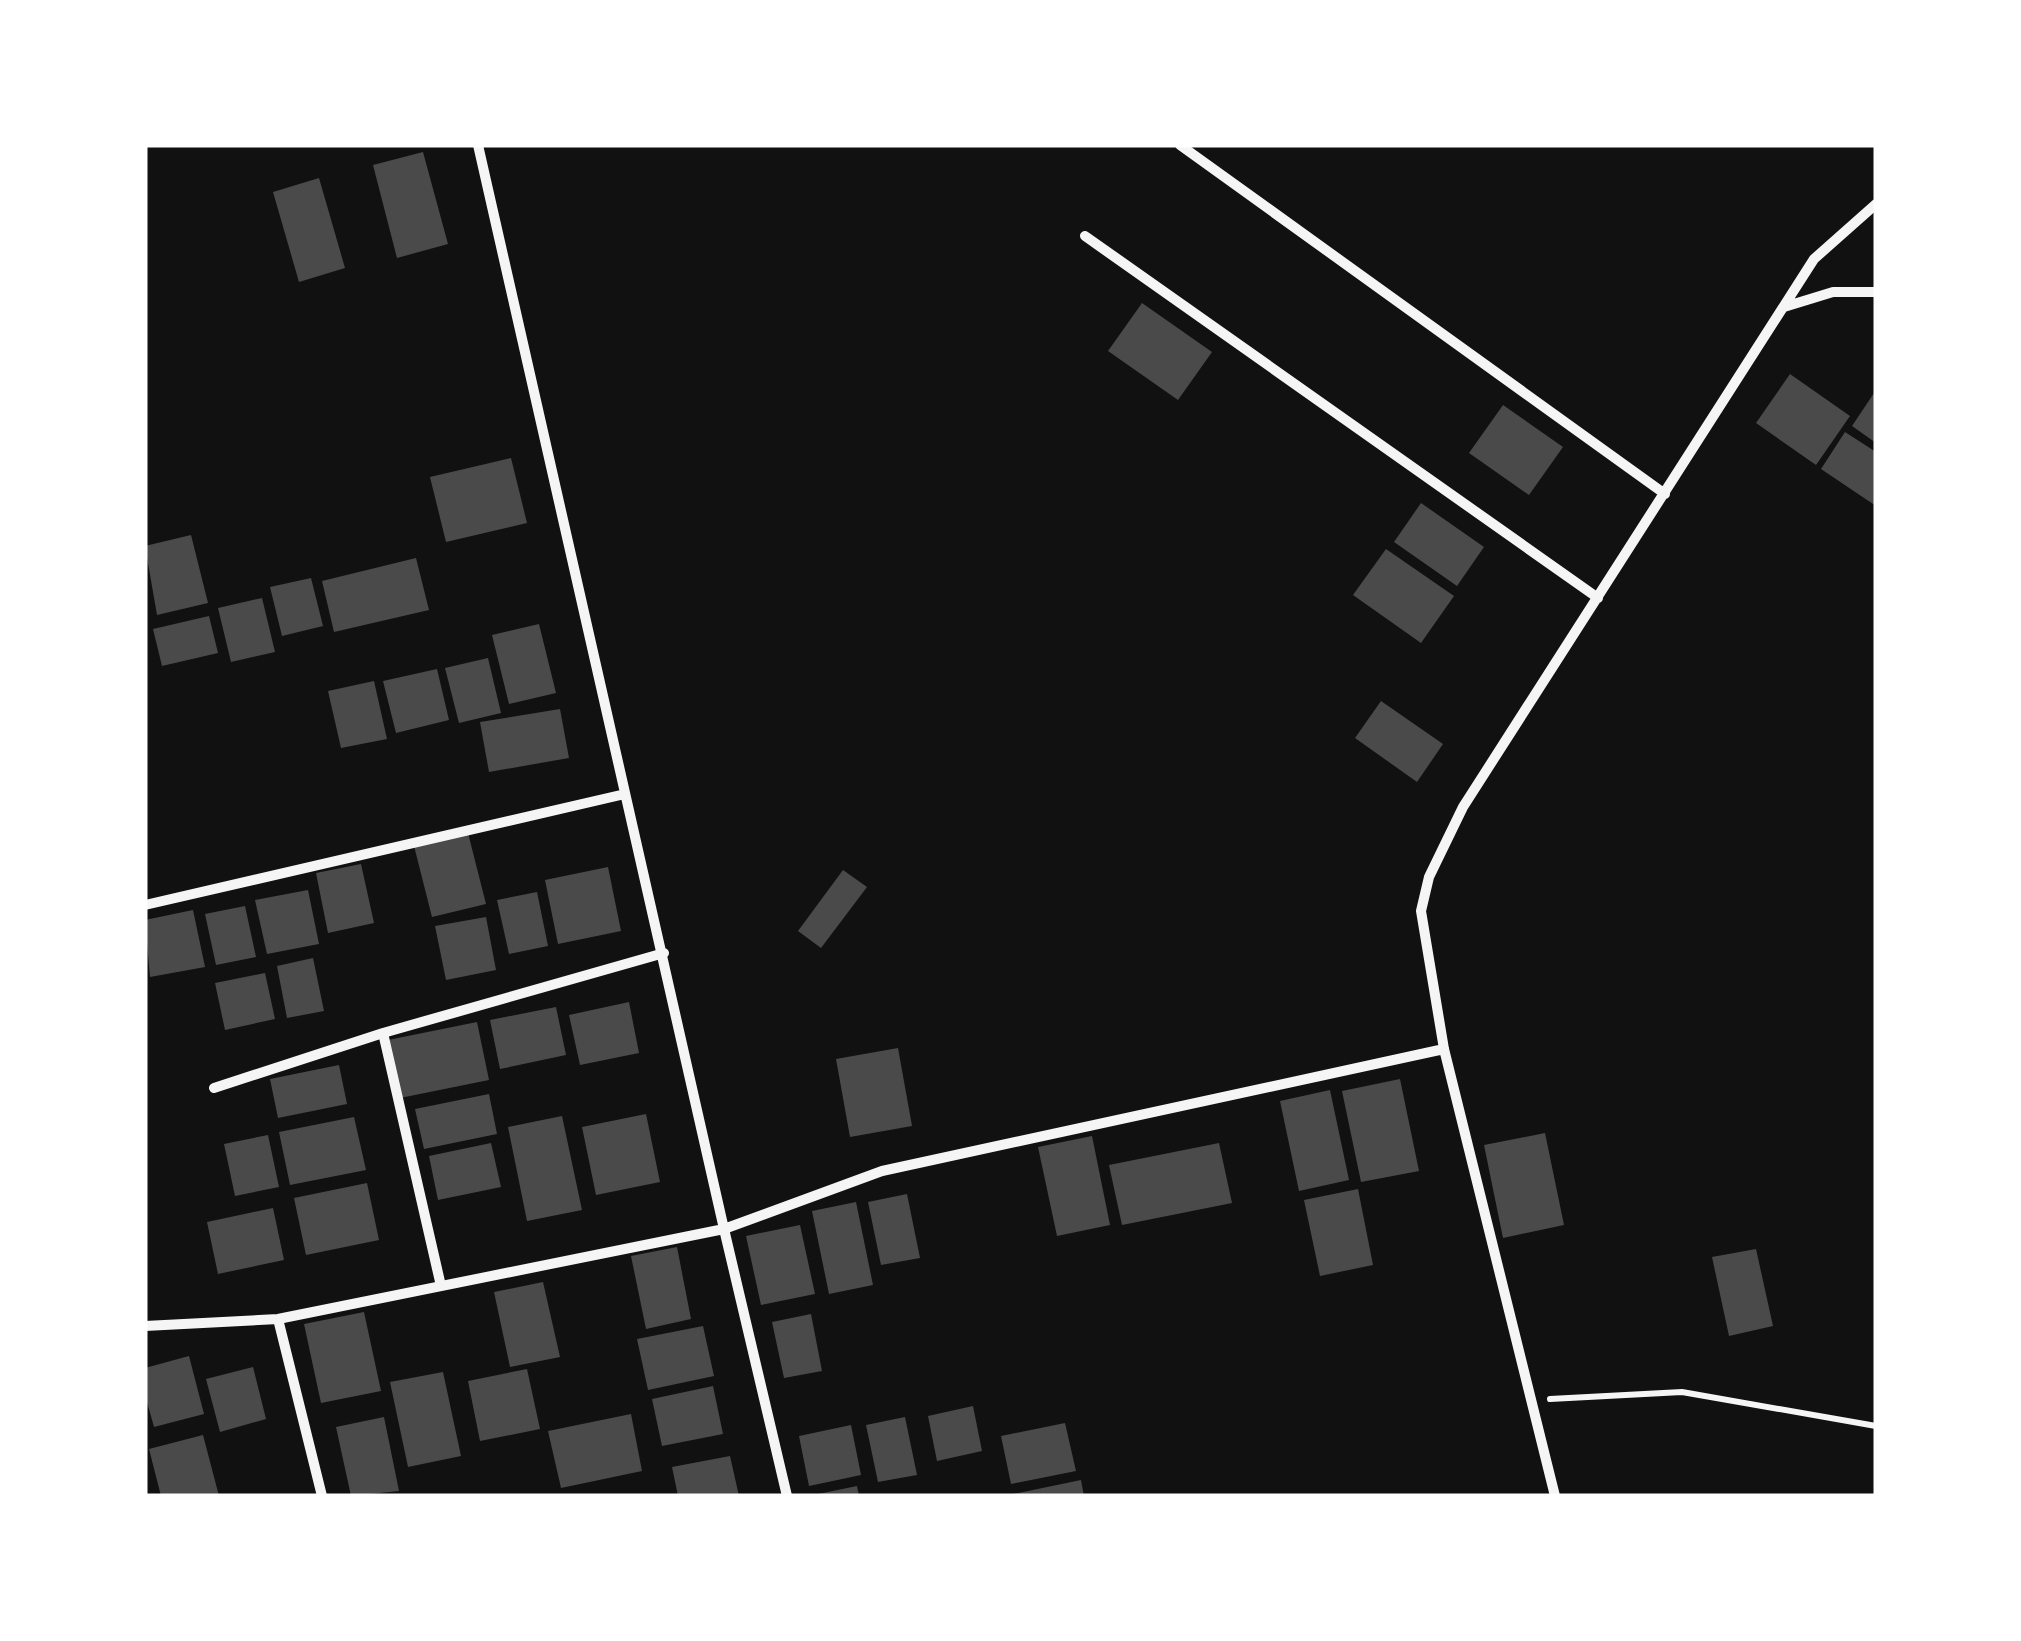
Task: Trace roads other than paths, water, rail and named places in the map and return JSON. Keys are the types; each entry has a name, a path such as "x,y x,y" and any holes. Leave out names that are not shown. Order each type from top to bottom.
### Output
{"street":[{"path":"478,145 787,1496"},
{"path":"1180,145 1664,494"},
{"path":"1556,1496 1444,1049 1420,911 1429,877 1463,807 1814,258 1876,204"},
{"path":"1086,236 1598,598"},
{"path":"1784,307 1833,292 1876,292"},
{"path":"145,905 625,794"},
{"path":"214,1088 383,1033 664,952"},
{"path":"383,1033 441,1286"},
{"path":"145,1326 278,1319 724,1229 882,1171 1444,1049"},
{"path":"278,1319 322,1496"}]}
